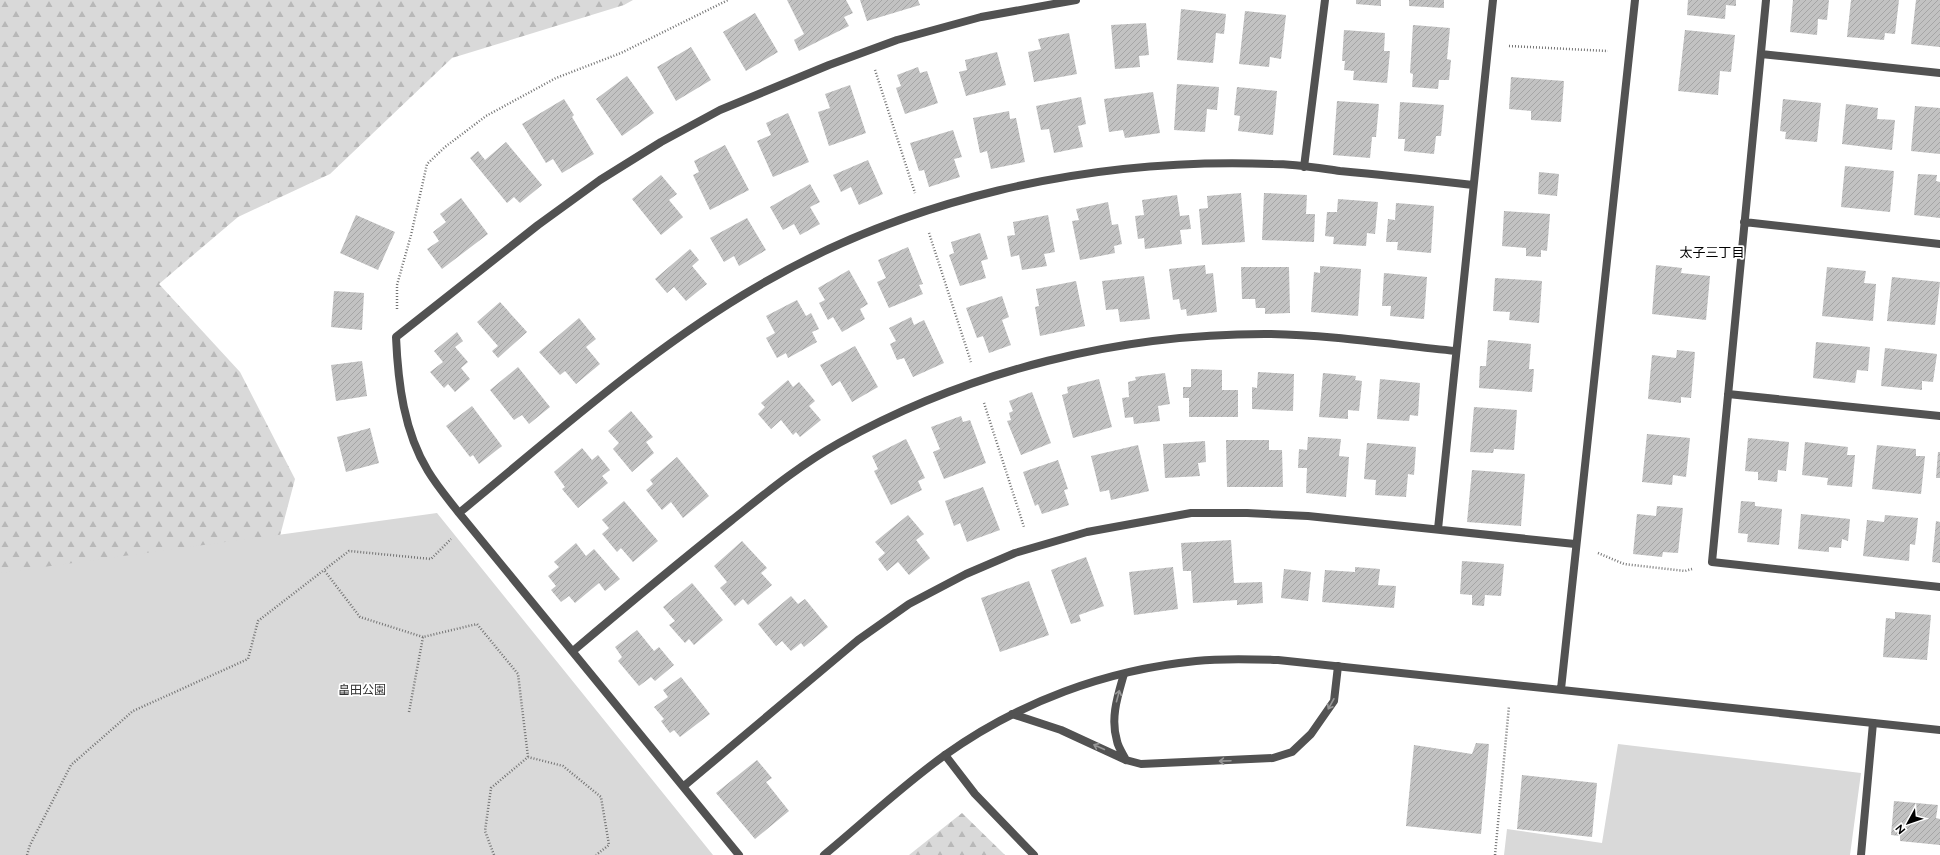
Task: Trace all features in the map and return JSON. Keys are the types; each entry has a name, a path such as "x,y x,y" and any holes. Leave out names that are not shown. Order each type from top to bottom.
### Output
{"street":[{"path":"739,855 469,524 459,514 428,472 416,447 401,393 396,337 551,216 600,180 661,142 720,110 897,40 981,17 1076,0"},
{"path":"1304,167 1325,0"},
{"path":"1438,529 1493,0"},
{"path":"1561,689 1575,544 1635,0"},
{"path":"1766,0 1712,562 1940,587"},
{"path":"1761,54 1940,73"},
{"path":"459,514 630,374 742,295 786,270 837,246 954,201 1027,183 1116,170 1191,164 1274,164 1474,185"},
{"path":"1744,222 1940,244"},
{"path":"572,651 782,481 838,444 904,410 953,389 1028,366 1132,343 1197,337 1272,334 1456,351"},
{"path":"1728,394 1940,416"},
{"path":"684,786 858,640 909,604 966,574 1015,554 1087,532 1191,513 1308,516 1575,544"},
{"path":"824,855 945,755 1012,714 1056,694 1091,681 1166,664 1230,659 1278,660 1940,730"},
{"path":"1012,714 1061,730 1126,760 1140,764 1274,758 1292,752 1311,734 1334,701 1338,666"},
{"path":"1124,674 1116,704 1114,722 1117,741 1126,760"},
{"path":"1861,855 1873,723"},
{"path":"945,755 975,794 1034,855"}],"path":[{"path":"396,337 397,285 412,235 427,164 444,147 486,116 556,78 621,53 728,0"},
{"path":"1489,46 1629,52"},
{"path":"869,50 1031,549"},
{"path":"27,855 30,845 70,765 133,711 248,659 258,620 349,551 431,559 455,535 469,524"},
{"path":"1575,544 1624,564 1685,571 1712,562"},
{"path":"324,570 360,617 423,637 477,624 518,674 528,757"},
{"path":"409,712 423,637"},
{"path":"1495,855 1510,684"},
{"path":"494,855 485,831 491,788 528,757"},
{"path":"528,757 563,766 601,797 609,845 596,855"}],"green space":[{"path":"0,0 633,0 624,5 452,58 330,174 238,217 159,284 240,372 295,479 272,566 0,783"},
{"name":"畠田公園","path":"437,513 713,855 0,855 0,573"},
{"path":"1618,744 1861,773 1850,855 1504,855 1507,829 1602,843"},
{"path":"962,813 1005,855 909,855"}],"building":[{"path":"787,0 846,0 853,13 844,17 849,26 799,51 794,40 804,34"},
{"path":"860,0 918,0 920,5 867,21"},
{"path":"1356,0 1381,0 1381,6 1356,4"},
{"path":"1409,0 1444,0 1444,8 1409,6"},
{"path":"1688,0 1736,0 1736,6 1726,5 1725,19 1687,15"},
{"path":"1793,0 1829,0 1827,20 1818,19 1817,35 1790,32"},
{"path":"1851,0 1899,0 1895,34 1885,33 1884,40 1847,37"},
{"path":"1916,0 1940,0 1940,47 1911,44"},
{"path":"1181,9 1226,14 1224,34 1216,33 1213,63 1177,60"},
{"path":"1245,11 1286,15 1281,59 1270,57 1269,67 1239,64"},
{"path":"755,13 778,52 746,71 723,32"},
{"path":"1146,23 1149,55 1139,56 1140,67 1115,69 1111,25"},
{"path":"1413,25 1450,28 1447,59 1451,60 1449,80 1439,80 1438,89 1412,87 1413,74 1410,73"},
{"path":"1344,30 1385,33 1384,51 1390,51 1387,83 1353,80 1354,71 1344,70 1345,61 1342,61"},
{"path":"1685,30 1735,35 1731,72 1720,71 1718,95 1678,91"},
{"path":"1069,33 1077,74 1034,82 1028,52 1041,49 1038,39"},
{"path":"691,47 711,80 676,101 657,67"},
{"path":"997,52 1006,85 966,96 959,72 967,70 965,60"},
{"path":"918,67 920,73 927,71 938,103 905,114 896,88 901,86 897,75"},
{"path":"627,76 654,113 622,136 596,99"},
{"path":"1511,77 1564,81 1561,122 1531,120 1531,111 1509,109"},
{"path":"1177,84 1219,87 1217,110 1207,109 1205,132 1174,130"},
{"path":"850,85 866,133 829,146 818,112 830,108 825,94"},
{"path":"1237,87 1277,91 1273,135 1238,131 1240,116 1234,115"},
{"path":"1153,92 1160,133 1125,138 1123,130 1109,132 1104,99"},
{"path":"1081,97 1086,124 1078,126 1083,147 1054,153 1049,129 1041,130 1036,106"},
{"path":"564,99 574,115 572,117 594,154 562,173 553,159 546,163 522,124"},
{"path":"1783,99 1821,103 1817,142 1785,139 1786,132 1780,131"},
{"path":"1337,101 1379,104 1376,137 1372,137 1370,158 1333,155"},
{"path":"1400,102 1444,105 1441,136 1436,136 1434,154 1404,151 1405,139 1398,139"},
{"path":"1846,104 1878,108 1877,119 1895,120 1892,150 1842,144"},
{"path":"1915,106 1940,108 1940,154 1911,151"},
{"path":"1009,111 1010,119 1016,118 1025,162 991,169 987,151 980,153 973,118"},
{"path":"788,113 809,162 773,177 757,141 771,135 766,123"},
{"path":"953,130 962,157 954,159 960,177 929,187 924,170 919,171 910,143"},
{"path":"506,142 542,185 520,203 514,197 507,203 470,158 478,151 485,160"},
{"path":"725,145 749,190 710,210 693,175 699,172 694,161"},
{"path":"868,160 883,194 859,205 851,187 841,192 833,175"},
{"path":"1845,166 1894,171 1890,212 1841,207"},
{"path":"1539,172 1559,174 1557,196 1538,194"},
{"path":"1918,174 1937,175 1936,181 1940,182 1940,218 1914,215"},
{"path":"661,175 677,194 669,200 683,217 661,235 632,199"},
{"path":"810,184 820,202 810,207 820,224 800,235 794,224 783,230 770,207"},
{"path":"1241,193 1245,242 1202,245 1199,209 1208,208 1207,196"},
{"path":"1264,193 1307,195 1306,214 1315,214 1314,242 1262,240"},
{"path":"1177,195 1180,216 1189,215 1191,229 1180,230 1182,244 1145,249 1144,238 1138,239 1135,216 1144,215 1142,200"},
{"path":"461,198 488,234 442,269 427,249 439,241 433,232 446,222 440,214"},
{"path":"1338,199 1378,202 1375,234 1367,233 1366,246 1333,244 1334,237 1325,236 1327,212 1337,212"},
{"path":"1108,202 1112,225 1118,224 1122,244 1114,246 1115,253 1080,260 1072,221 1079,220 1076,209"},
{"path":"1396,203 1434,206 1431,253 1397,250 1398,242 1386,242 1388,219 1395,220"},
{"path":"1504,211 1550,214 1547,251 1541,250 1541,257 1526,256 1526,248 1502,246"},
{"path":"356,215 395,232 378,270 340,253"},
{"path":"1048,215 1055,252 1044,254 1047,266 1022,270 1019,255 1011,257 1007,236 1015,235 1013,222"},
{"path":"747,218 766,250 739,266 734,256 724,262 710,238"},
{"path":"980,233 988,259 981,261 986,278 960,286 949,255 954,253 951,242"},
{"path":"908,247 923,284 919,285 923,294 889,308 877,282 886,278 878,260"},
{"path":"690,249 699,260 692,266 707,284 686,301 674,287 667,293 655,279"},
{"path":"1205,265 1206,274 1213,273 1217,312 1187,316 1186,309 1181,310 1179,299 1173,300 1169,269"},
{"path":"1656,265 1682,268 1681,273 1710,276 1706,320 1652,314"},
{"path":"1320,266 1361,269 1358,316 1311,312 1314,272 1320,273"},
{"path":"1241,267 1289,267 1290,313 1265,314 1265,308 1256,308 1255,299 1242,299"},
{"path":"1827,267 1866,271 1864,283 1876,284 1873,321 1822,316"},
{"path":"849,270 868,304 860,309 865,319 842,332 833,317 828,320 819,303 825,300 818,288"},
{"path":"1384,273 1427,277 1424,319 1390,316 1391,306 1382,306"},
{"path":"1144,276 1150,319 1120,322 1118,309 1106,310 1102,281"},
{"path":"1892,277 1940,282 1935,325 1887,321"},
{"path":"1495,278 1542,281 1539,323 1509,320 1510,312 1493,311"},
{"path":"1076,281 1085,326 1040,336 1035,307 1039,306 1036,289"},
{"path":"334,291 364,293 362,330 331,327"},
{"path":"1002,296 1009,317 1002,320 1011,345 989,353 983,336 977,338 966,308"},
{"path":"797,300 806,316 811,313 819,329 812,332 817,342 788,358 786,353 777,358 766,338 775,333 766,316"},
{"path":"500,302 527,332 498,358 492,351 498,346 477,322"},
{"path":"911,317 914,325 924,320 944,363 913,377 904,358 897,360 890,344 896,341 889,328"},
{"path":"579,318 596,339 586,347 600,364 576,384 565,371 560,375 539,352"},
{"path":"457,332 463,341 455,347 468,362 461,368 470,379 455,392 448,384 444,388 430,372 443,362 434,351"},
{"path":"1488,340 1531,344 1529,369 1534,369 1532,392 1479,388 1480,366 1486,366"},
{"path":"1816,342 1870,347 1868,371 1857,370 1855,383 1813,378"},
{"path":"855,346 878,387 852,402 840,381 832,386 820,365"},
{"path":"1885,348 1937,354 1933,382 1922,381 1922,390 1881,386"},
{"path":"1677,350 1695,352 1691,398 1681,397 1681,403 1648,399 1652,355 1676,358"},
{"path":"362,361 367,396 336,401 331,365"},
{"path":"518,367 550,407 529,424 522,415 514,420 490,390"},
{"path":"1191,369 1222,370 1222,390 1238,390 1238,417 1189,417 1189,398 1183,398 1183,387 1191,387"},
{"path":"1258,372 1294,374 1293,411 1252,409 1252,387 1257,388"},
{"path":"1165,373 1170,404 1158,406 1160,421 1134,424 1133,417 1125,418 1122,398 1129,397 1128,382 1136,380 1135,377"},
{"path":"1323,373 1356,376 1355,380 1362,381 1359,411 1348,410 1348,419 1319,417"},
{"path":"1099,379 1112,427 1073,438 1062,395 1068,393 1067,387"},
{"path":"1380,379 1420,383 1418,416 1410,415 1409,421 1377,419"},
{"path":"788,380 793,387 799,382 815,401 809,406 821,420 800,437 796,432 793,435 781,420 771,429 758,414 765,407 761,403"},
{"path":"1032,392 1051,443 1021,455 1007,421 1011,420 1009,413 1013,411 1009,401"},
{"path":"472,406 502,446 479,464 473,455 470,457 446,426"},
{"path":"1474,407 1517,410 1514,450 1494,449 1493,453 1470,452"},
{"path":"631,411 653,437 646,442 654,453 632,472 613,449 619,443 608,431"},
{"path":"961,416 963,422 970,420 986,463 944,479 933,452 940,449 931,427"},
{"path":"370,428 379,463 346,472 337,437"},
{"path":"1647,434 1690,438 1686,477 1673,475 1672,485 1642,482"},
{"path":"1308,437 1341,439 1339,456 1349,457 1346,497 1306,493 1307,468 1298,468 1299,449 1307,450"},
{"path":"1748,438 1789,442 1786,471 1778,470 1777,482 1758,480 1758,472 1745,471"},
{"path":"906,439 925,478 918,481 922,490 891,505 874,471 878,469 872,456"},
{"path":"1226,440 1269,440 1269,450 1282,450 1283,487 1227,487"},
{"path":"1205,441 1206,462 1198,463 1200,476 1165,478 1163,444"},
{"path":"1805,442 1848,447 1847,455 1855,455 1852,487 1827,485 1828,478 1802,475"},
{"path":"1367,443 1416,447 1414,475 1408,474 1406,497 1375,495 1376,480 1364,479"},
{"path":"1138,445 1149,491 1111,500 1109,490 1100,492 1091,456"},
{"path":"1877,445 1916,449 1916,456 1925,456 1921,494 1872,489"},
{"path":"582,448 592,460 598,455 610,470 602,476 608,483 578,508 562,489 565,487 554,472"},
{"path":"1938,452 1940,452 1940,478 1936,478"},
{"path":"677,457 709,496 683,518 671,502 662,510 646,490 653,484 650,480"},
{"path":"1058,460 1068,489 1064,490 1069,505 1042,514 1038,504 1035,506 1023,472"},
{"path":"1472,470 1525,474 1521,526 1467,522"},
{"path":"983,487 1000,530 967,542 960,523 954,526 945,501"},
{"path":"624,501 658,541 633,562 621,548 617,552 602,534 609,528 602,520"},
{"path":"1741,501 1755,502 1755,506 1782,509 1779,545 1747,542 1748,534 1738,533"},
{"path":"1657,506 1683,508 1678,553 1663,552 1662,557 1633,554 1637,514 1656,516"},
{"path":"1801,514 1850,519 1848,541 1842,539 1841,548 1829,547 1829,552 1798,549"},
{"path":"908,515 924,534 916,540 930,558 909,575 898,562 887,571 878,559 885,553 875,542"},
{"path":"1885,515 1918,518 1915,545 1910,544 1909,561 1863,556 1867,520 1884,522"},
{"path":"1936,521 1940,522 1940,563 1932,562"},
{"path":"1231,540 1234,583 1262,582 1263,603 1237,605 1237,600 1193,603 1191,571 1183,571 1181,543"},
{"path":"742,541 767,568 761,573 772,585 748,605 743,599 735,606 720,588 727,582 714,566"},
{"path":"576,543 586,556 594,549 620,579 605,591 599,583 575,603 569,596 561,602 551,590 556,586 548,576 559,567 554,562"},
{"path":"1086,557 1104,606 1079,615 1081,621 1071,624 1051,570"},
{"path":"1462,561 1504,564 1501,596 1485,595 1484,606 1472,605 1472,595 1460,594"},
{"path":"1173,567 1178,609 1134,615 1129,572"},
{"path":"1355,567 1380,569 1378,585 1396,586 1394,608 1322,602 1325,570 1355,572"},
{"path":"1284,569 1311,572 1308,601 1281,598"},
{"path":"1029,581 1049,635 1000,652 981,598"},
{"path":"692,583 723,620 694,645 689,639 685,643 669,625 675,621 663,607"},
{"path":"791,596 798,604 805,599 828,627 804,647 801,643 791,651 782,641 776,646 758,624"},
{"path":"1895,612 1931,615 1927,660 1883,657 1886,618 1895,619"},
{"path":"637,630 654,651 659,647 674,665 655,681 651,677 639,686 618,661 622,657 615,647"},
{"path":"681,677 710,714 680,737 674,730 670,733 661,721 664,719 654,707 668,697 663,690"},
{"path":"1476,743 1489,744 1481,834 1406,826 1414,745 1472,754"},
{"path":"757,760 772,778 766,782 789,811 755,839 716,793"},
{"path":"1522,775 1597,783 1592,837 1517,829"},
{"path":"1894,801 1938,805 1936,818 1940,819 1940,845 1900,841 1900,836 1891,835"}],"district":[{"name":"太子三丁目","path":"1712,252"}]}
